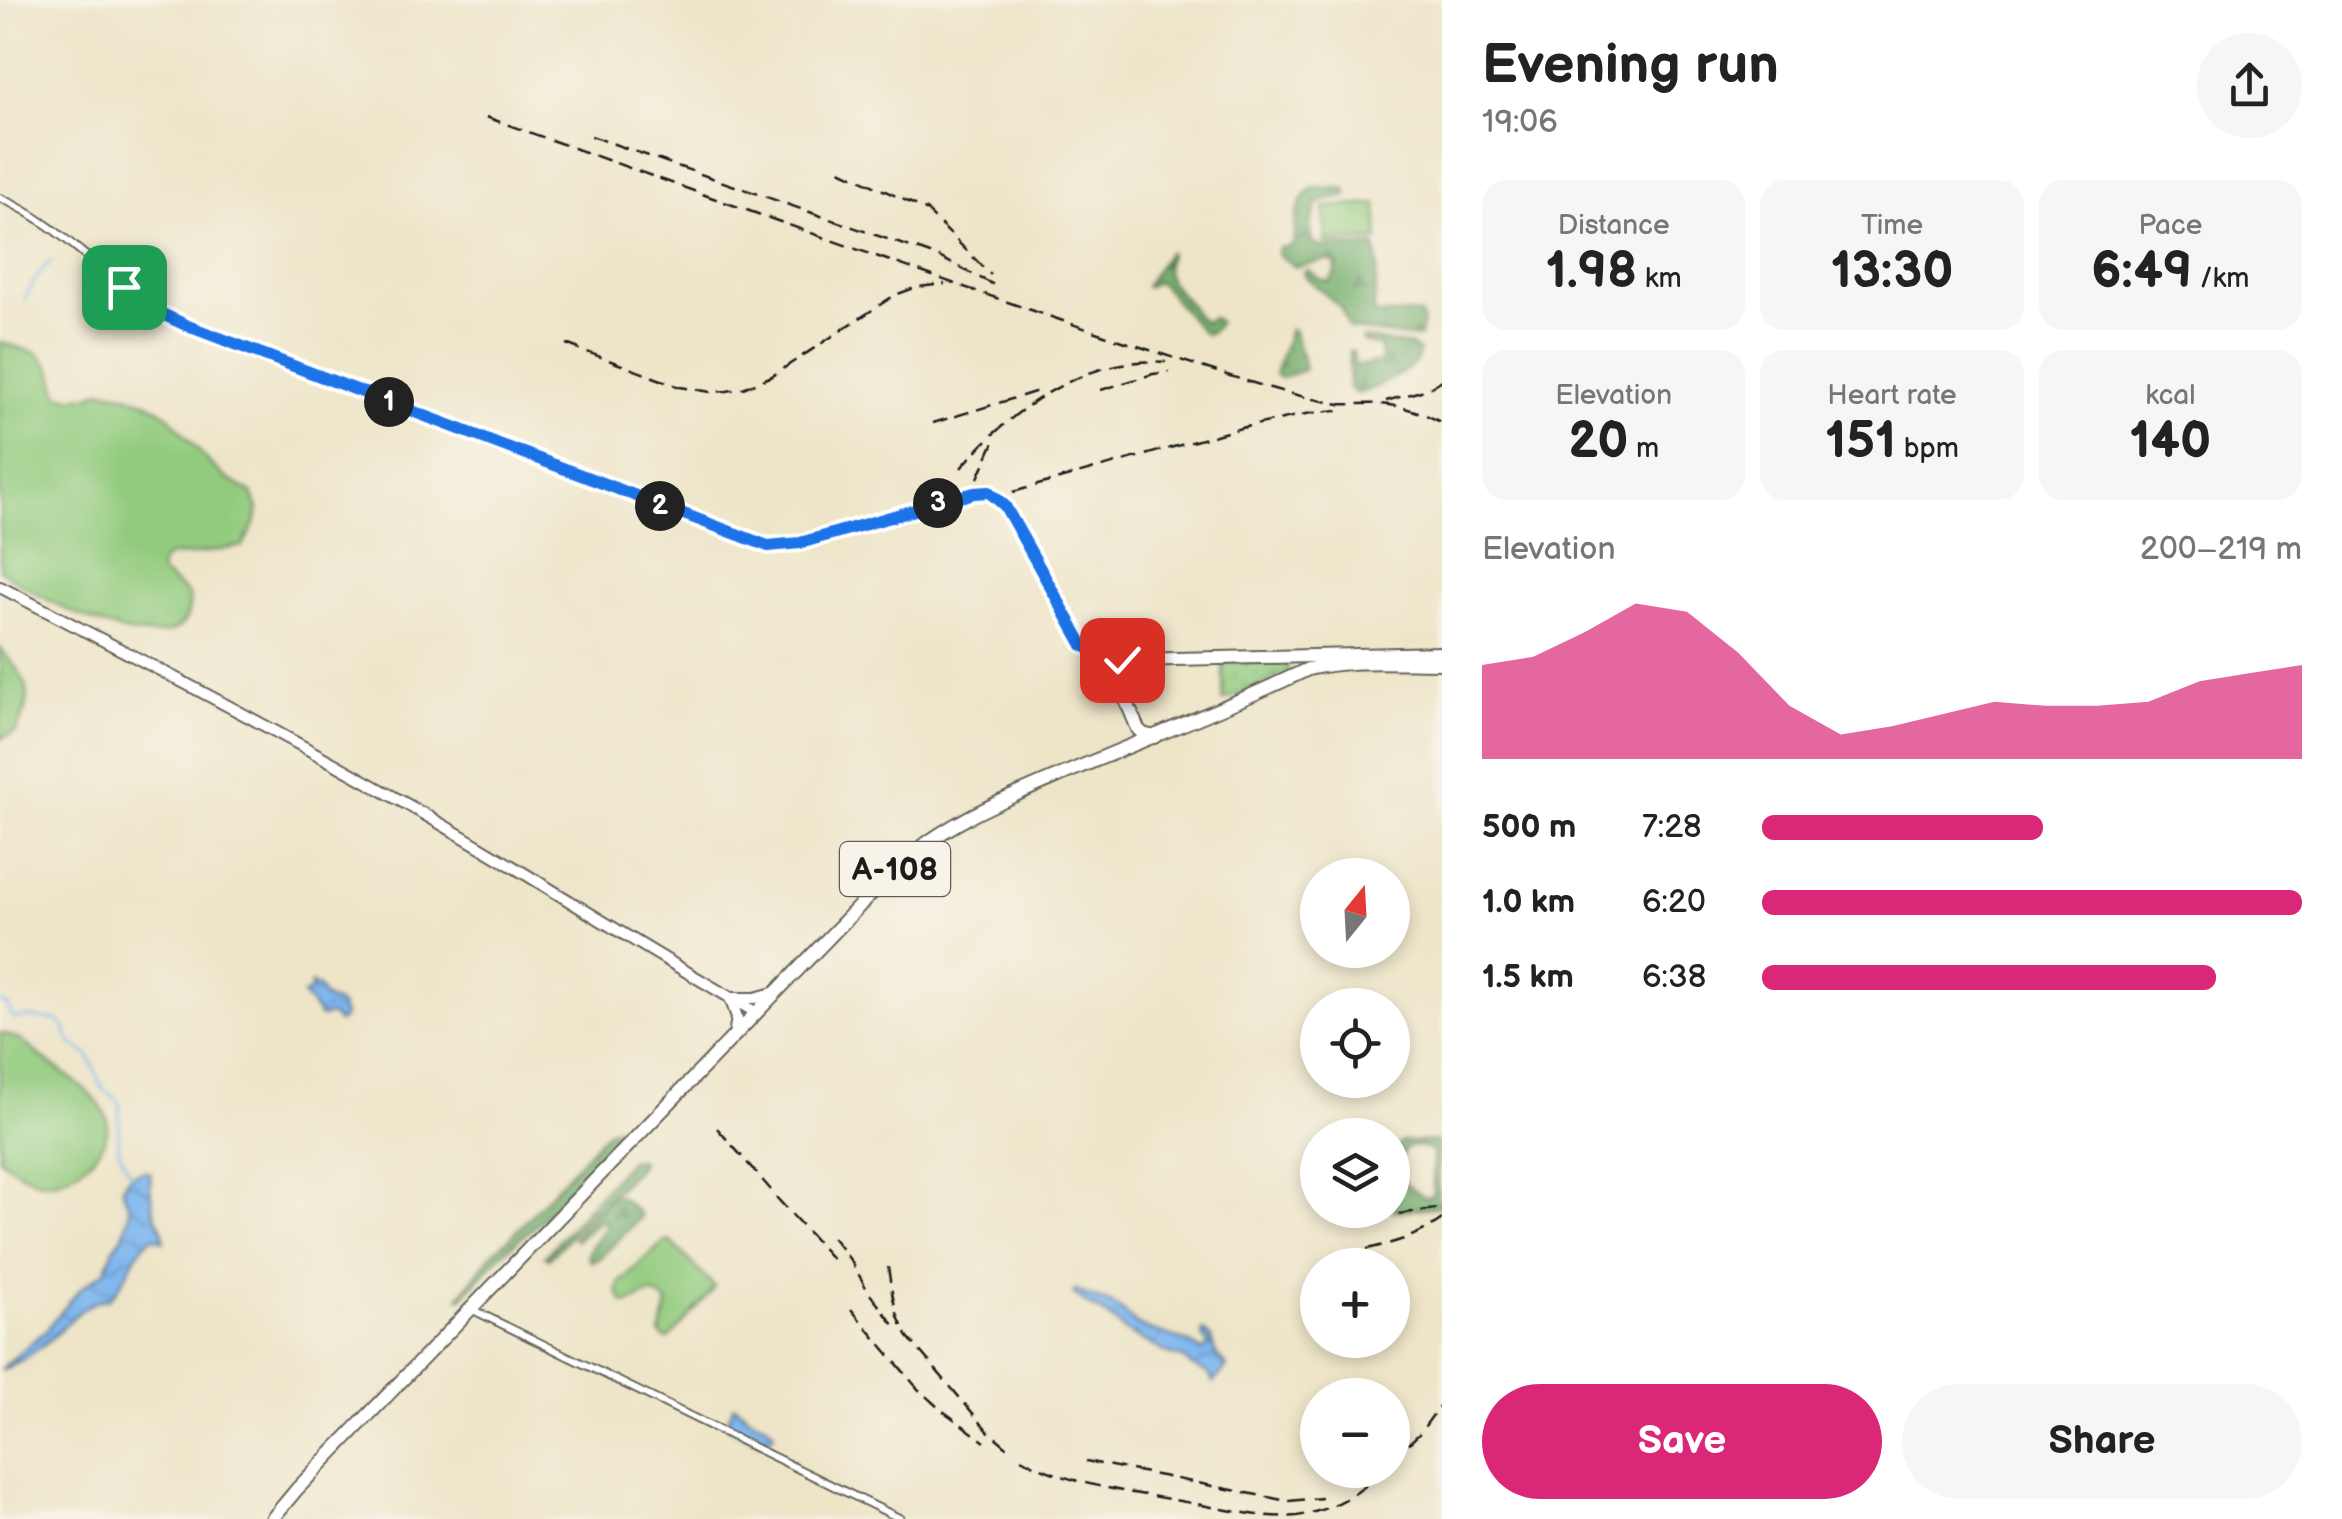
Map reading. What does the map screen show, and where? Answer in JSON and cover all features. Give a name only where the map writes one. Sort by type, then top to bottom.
[{"type":"highway","points":[[1154,737],[1138,729],[1119,684],[1118,668],[1123,663],[1442,653]]},
{"type":"highway","points":[[1284,657],[1292,665],[1288,678]]},
{"type":"highway","name":"А-108","points":[[272,1519],[778,990],[926,842],[955,823],[1008,798],[1308,669],[1325,665],[1442,663]]},
{"type":"highway","points":[[1133,745],[1138,729]]},
{"type":"main road","points":[[0,588],[276,730],[756,1013]]},
{"type":"main road","points":[[730,998],[755,998],[778,990]]},
{"type":"main road","points":[[730,998],[737,1017],[734,1037]]},
{"type":"street","points":[[0,198],[40,220],[124,287],[173,320],[768,546],[800,543],[989,492],[1005,506],[1083,645],[1119,684]]},
{"type":"street","points":[[1083,645],[1104,658],[1132,660]]},
{"type":"street","points":[[471,1309],[902,1519]]},
{"type":"green space","points":[[1316,187],[1346,189],[1347,196],[1318,203],[1310,226],[1312,243],[1322,247],[1375,246],[1374,311],[1379,315],[1421,315],[1420,336],[1349,329],[1341,308],[1304,272],[1309,270],[1328,282],[1336,273],[1335,263],[1327,260],[1296,267],[1277,254],[1279,248],[1295,242],[1301,204]]},
{"type":"green space","points":[[1377,204],[1379,240],[1326,243],[1324,207]]},
{"type":"green space","points":[[1168,252],[1166,270],[1170,282],[1201,320],[1213,318],[1218,322],[1207,334],[1162,285],[1157,282],[1145,286]]},
{"type":"green space","points":[[1290,329],[1294,331],[1305,368],[1280,378],[1275,374]]},
{"type":"green space","points":[[1362,338],[1411,346],[1419,351],[1417,360],[1389,380],[1356,394],[1349,388],[1349,351],[1353,352],[1355,366],[1381,362],[1380,347],[1363,342]]},
{"type":"green space","points":[[0,342],[37,353],[51,368],[59,395],[71,398],[101,390],[149,403],[169,416],[226,478],[252,493],[258,509],[256,521],[243,546],[168,556],[162,562],[160,572],[189,595],[186,618],[175,630],[150,634],[105,625],[58,605],[0,570]]},
{"type":"green space","points":[[0,648],[18,670],[27,696],[16,732],[0,739]]},
{"type":"green space","points":[[1282,661],[1289,667],[1287,673],[1223,701],[1223,662]]},
{"type":"green space","points":[[0,1033],[22,1041],[78,1084],[96,1101],[107,1119],[107,1130],[96,1153],[64,1178],[35,1180],[0,1159]]},
{"type":"green space","points":[[628,1123],[629,1127],[534,1227],[459,1297],[492,1253],[601,1138],[610,1129]]},
{"type":"green space","points":[[1410,1142],[1438,1143],[1438,1198],[1442,1206],[1410,1209],[1410,1187],[1425,1198],[1432,1196],[1433,1191],[1433,1153],[1410,1147]]},
{"type":"green space","points":[[638,1159],[641,1163],[637,1169],[549,1258],[545,1256],[630,1160]]},
{"type":"green space","points":[[618,1195],[640,1218],[592,1262],[589,1252],[606,1222],[600,1221],[575,1241],[574,1238]]},
{"type":"green space","points":[[670,1241],[714,1286],[669,1339],[660,1334],[668,1304],[662,1298],[652,1294],[627,1304],[617,1291],[620,1282],[664,1242]]},
{"type":"water","points":[[311,984],[318,987],[323,997],[340,1006],[342,1020],[338,1022],[331,1015],[320,1017],[303,995],[311,990]]},
{"type":"water","points":[[151,1173],[152,1201],[164,1241],[153,1237],[146,1243],[108,1299],[86,1307],[36,1350],[0,1370],[48,1328],[81,1288],[105,1271],[123,1236],[129,1214],[122,1188],[131,1175]]},
{"type":"water","points":[[1077,1290],[1113,1304],[1139,1326],[1201,1351],[1209,1346],[1203,1331],[1227,1367],[1213,1383],[1210,1375],[1183,1358],[1125,1331],[1073,1293]]},
{"type":"water","points":[[734,1405],[770,1427],[774,1433],[771,1438],[760,1442],[728,1427]]},
{"type":"waterway","points":[[24,300],[39,273],[51,261]]},
{"type":"waterway","points":[[0,1002],[7,1005],[14,1019],[57,1020],[64,1026],[69,1041],[89,1056],[102,1088],[120,1105],[118,1148],[131,1175]]},
{"type":"railway","points":[[486,117],[949,282],[1230,376],[1326,402],[1403,408],[1442,423]]},
{"type":"railway","points":[[591,136],[939,257],[998,287]]},
{"type":"railway","points":[[840,170],[926,210],[991,275]]},
{"type":"railway","points":[[566,344],[680,387],[727,391],[772,376],[895,295],[917,287],[945,284]]},
{"type":"railway","points":[[961,468],[1026,407],[1079,377],[1107,367],[1166,362]]},
{"type":"railway","points":[[1101,390],[1169,372]]},
{"type":"railway","points":[[1386,401],[1428,389],[1442,380]]},
{"type":"railway","points":[[933,423],[1038,391]]},
{"type":"railway","points":[[1013,492],[1241,428],[1338,410]]},
{"type":"railway","points":[[978,478],[994,442]]},
{"type":"railway","points":[[717,1128],[771,1190]]},
{"type":"railway","points":[[776,1197],[836,1263]]},
{"type":"railway","points":[[1410,1212],[1442,1208]]},
{"type":"railway","points":[[1371,1248],[1406,1238],[1442,1219]]},
{"type":"railway","points":[[832,1237],[895,1326]]},
{"type":"railway","points":[[888,1267],[892,1295],[908,1337],[988,1431],[1013,1452]]},
{"type":"railway","points":[[851,1309],[918,1389],[985,1442]]},
{"type":"railway","points":[[1410,1442],[1442,1402]]},
{"type":"railway","points":[[1021,1458],[1061,1476],[1104,1487],[1284,1517],[1333,1505],[1362,1488]]},
{"type":"railway","points":[[1086,1461],[1288,1501],[1322,1498]]},
{"type":"route","points":[[124,287],[160,313],[188,326],[768,546],[800,543],[989,492],[1005,506],[1083,645],[1104,658],[1122,660]]}]
